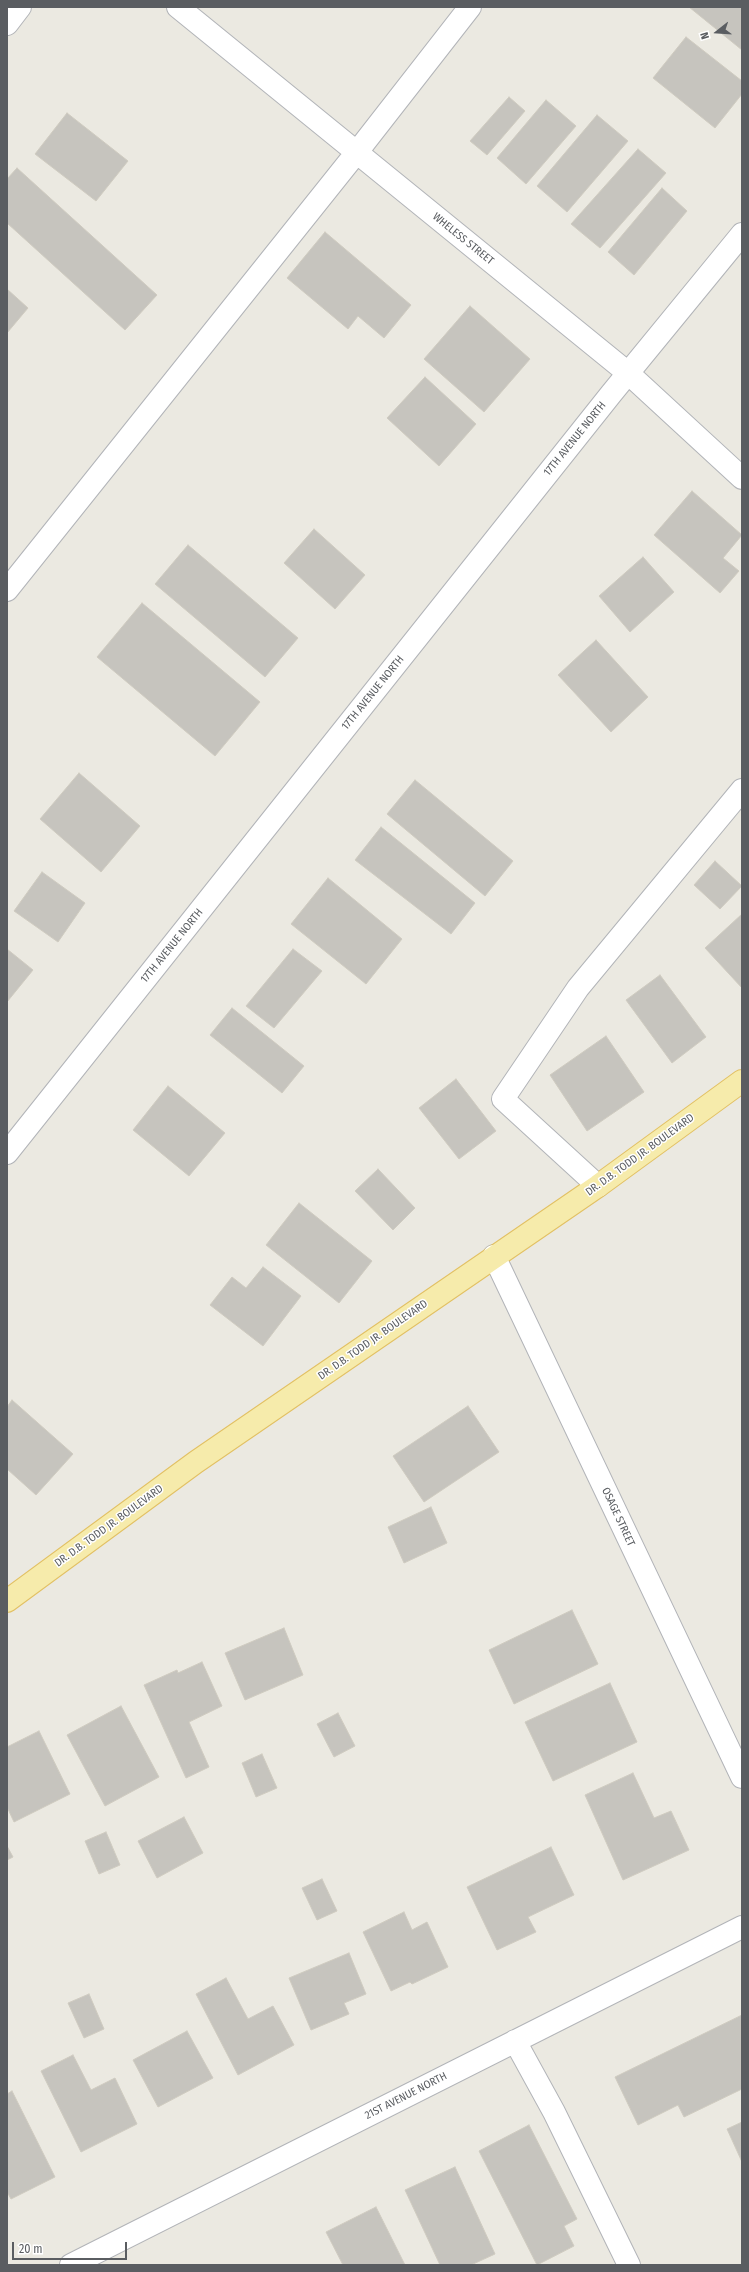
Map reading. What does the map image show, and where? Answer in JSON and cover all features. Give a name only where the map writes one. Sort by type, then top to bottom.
[{"type":"main road","name":"DR. D.B. TODD JR. BOULEVARD","points":[[7,1601],[196,1462],[598,1186],[742,1081]]},
{"type":"street","points":[[7,24],[20,7]]},
{"type":"street","name":"WHELESS STREET","points":[[178,7],[628,373],[742,478]]},
{"type":"street","points":[[7,590],[357,152],[470,7]]},
{"type":"street","name":"17TH AVENUE NORTH","points":[[7,1153],[628,373],[742,234]]},
{"type":"street","points":[[598,1186],[503,1099],[578,988],[742,790]]},
{"type":"street","name":"OSAGE STREET","points":[[494,1256],[742,1777]]},
{"type":"street","name":"21ST AVENUE NORTH","points":[[71,2265],[742,1927]]},
{"type":"street","points":[[515,2041],[554,2112],[629,2265]]},
{"type":"building","points":[[689,7],[742,7],[742,50]]},
{"type":"building","points":[[686,37],[742,81],[742,94],[715,128],[653,78]]},
{"type":"building","points":[[509,97],[525,111],[487,155],[470,141]]},
{"type":"building","points":[[546,100],[576,126],[526,184],[497,158]]},
{"type":"building","points":[[67,113],[128,161],[96,201],[35,154]]},
{"type":"building","points":[[597,115],[628,141],[567,212],[537,186]]},
{"type":"building","points":[[638,149],[666,173],[600,248],[571,224]]},
{"type":"building","points":[[17,168],[157,295],[125,330],[7,223],[7,179]]},
{"type":"building","points":[[662,188],[687,211],[634,275],[608,252]]},
{"type":"building","points":[[325,232],[411,305],[384,338],[358,316],[348,329],[287,278]]},
{"type":"building","points":[[7,289],[28,308],[7,333]]},
{"type":"building","points":[[470,306],[530,359],[484,412],[424,359]]},
{"type":"building","points":[[425,377],[476,424],[439,466],[387,418]]},
{"type":"building","points":[[692,491],[742,535],[723,558],[739,571],[720,593],[654,535]]},
{"type":"building","points":[[314,529],[365,575],[335,609],[284,563]]},
{"type":"building","points":[[188,545],[298,638],[265,677],[155,584]]},
{"type":"building","points":[[643,557],[674,592],[630,632],[599,596]]},
{"type":"building","points":[[142,603],[260,702],[215,756],[97,657]]},
{"type":"building","points":[[596,640],[648,697],[611,732],[558,675]]},
{"type":"building","points":[[79,773],[140,826],[101,872],[40,819]]},
{"type":"building","points":[[415,780],[513,861],[485,896],[387,814]]},
{"type":"building","points":[[381,827],[475,903],[451,934],[355,860]]},
{"type":"building","points":[[715,861],[742,886],[720,909],[694,885]]},
{"type":"building","points":[[42,872],[85,903],[58,942],[14,911]]},
{"type":"building","points":[[328,878],[402,939],[366,984],[291,924]]},
{"type":"building","points":[[742,914],[742,988],[705,948]]},
{"type":"building","points":[[7,949],[33,970],[7,1002]]},
{"type":"building","points":[[293,949],[322,971],[274,1028],[246,1006]]},
{"type":"building","points":[[660,975],[706,1037],[672,1063],[626,1000]]},
{"type":"building","points":[[232,1008],[304,1066],[282,1093],[210,1035]]},
{"type":"building","points":[[606,1036],[644,1092],[587,1131],[550,1075]]},
{"type":"building","points":[[456,1079],[496,1131],[459,1159],[419,1108]]},
{"type":"building","points":[[168,1086],[225,1133],[189,1176],[133,1130]]},
{"type":"building","points":[[378,1169],[415,1208],[393,1230],[355,1191]]},
{"type":"building","points":[[299,1203],[372,1261],[339,1303],[266,1245]]},
{"type":"building","points":[[263,1267],[301,1296],[263,1346],[210,1305],[232,1277],[246,1288]]},
{"type":"building","points":[[12,1400],[73,1454],[36,1495],[7,1469],[7,1407]]},
{"type":"building","points":[[468,1406],[499,1452],[424,1502],[393,1456]]},
{"type":"building","points":[[431,1507],[447,1543],[404,1563],[388,1527]]},
{"type":"building","points":[[572,1610],[598,1664],[514,1704],[489,1650]]},
{"type":"building","points":[[284,1628],[303,1675],[245,1700],[225,1653]]},
{"type":"building","points":[[202,1662],[222,1706],[189,1722],[209,1767],[186,1778],[144,1685],[177,1670],[178,1673]]},
{"type":"building","points":[[610,1683],[637,1742],[553,1781],[525,1722]]},
{"type":"building","points":[[121,1706],[159,1777],[105,1806],[67,1735]]},
{"type":"building","points":[[338,1713],[355,1746],[334,1757],[317,1724]]},
{"type":"building","points":[[39,1731],[70,1794],[14,1822],[7,1807],[7,1747]]},
{"type":"building","points":[[262,1754],[277,1788],[256,1797],[242,1763]]},
{"type":"building","points":[[633,1773],[654,1818],[671,1811],[689,1850],[623,1880],[585,1795]]},
{"type":"building","points":[[184,1817],[203,1853],[157,1878],[138,1841]]},
{"type":"building","points":[[106,1832],[120,1865],[99,1874],[85,1841]]},
{"type":"building","points":[[7,1846],[13,1857],[7,1860]]},
{"type":"building","points":[[551,1847],[574,1895],[528,1917],[536,1932],[497,1950],[467,1887]]},
{"type":"building","points":[[322,1879],[337,1911],[317,1920],[302,1888]]},
{"type":"building","points":[[404,1912],[412,1930],[427,1922],[448,1967],[412,1984],[410,1982],[391,1991],[363,1932]]},
{"type":"building","points":[[349,1953],[366,1994],[344,2003],[349,2014],[311,2030],[289,1978]]},
{"type":"building","points":[[226,1978],[248,2019],[273,2006],[294,2045],[238,2075],[196,1994]]},
{"type":"building","points":[[89,1994],[104,2029],[84,2038],[68,2003]]},
{"type":"building","points":[[742,2015],[742,2089],[684,2117],[678,2105],[638,2125],[615,2077]]},
{"type":"building","points":[[187,2031],[213,2078],[158,2107],[133,2060]]},
{"type":"building","points":[[73,2055],[91,2090],[115,2078],[137,2124],[81,2152],[41,2071]]},
{"type":"building","points":[[12,2091],[55,2177],[11,2199],[7,2192],[7,2094]]},
{"type":"building","points":[[742,2122],[742,2162],[727,2129]]},
{"type":"building","points":[[529,2125],[577,2219],[564,2226],[574,2246],[537,2265],[479,2151]]},
{"type":"building","points":[[455,2167],[495,2254],[471,2265],[440,2265],[405,2190]]},
{"type":"building","points":[[376,2207],[405,2265],[343,2265],[326,2232]]}]
